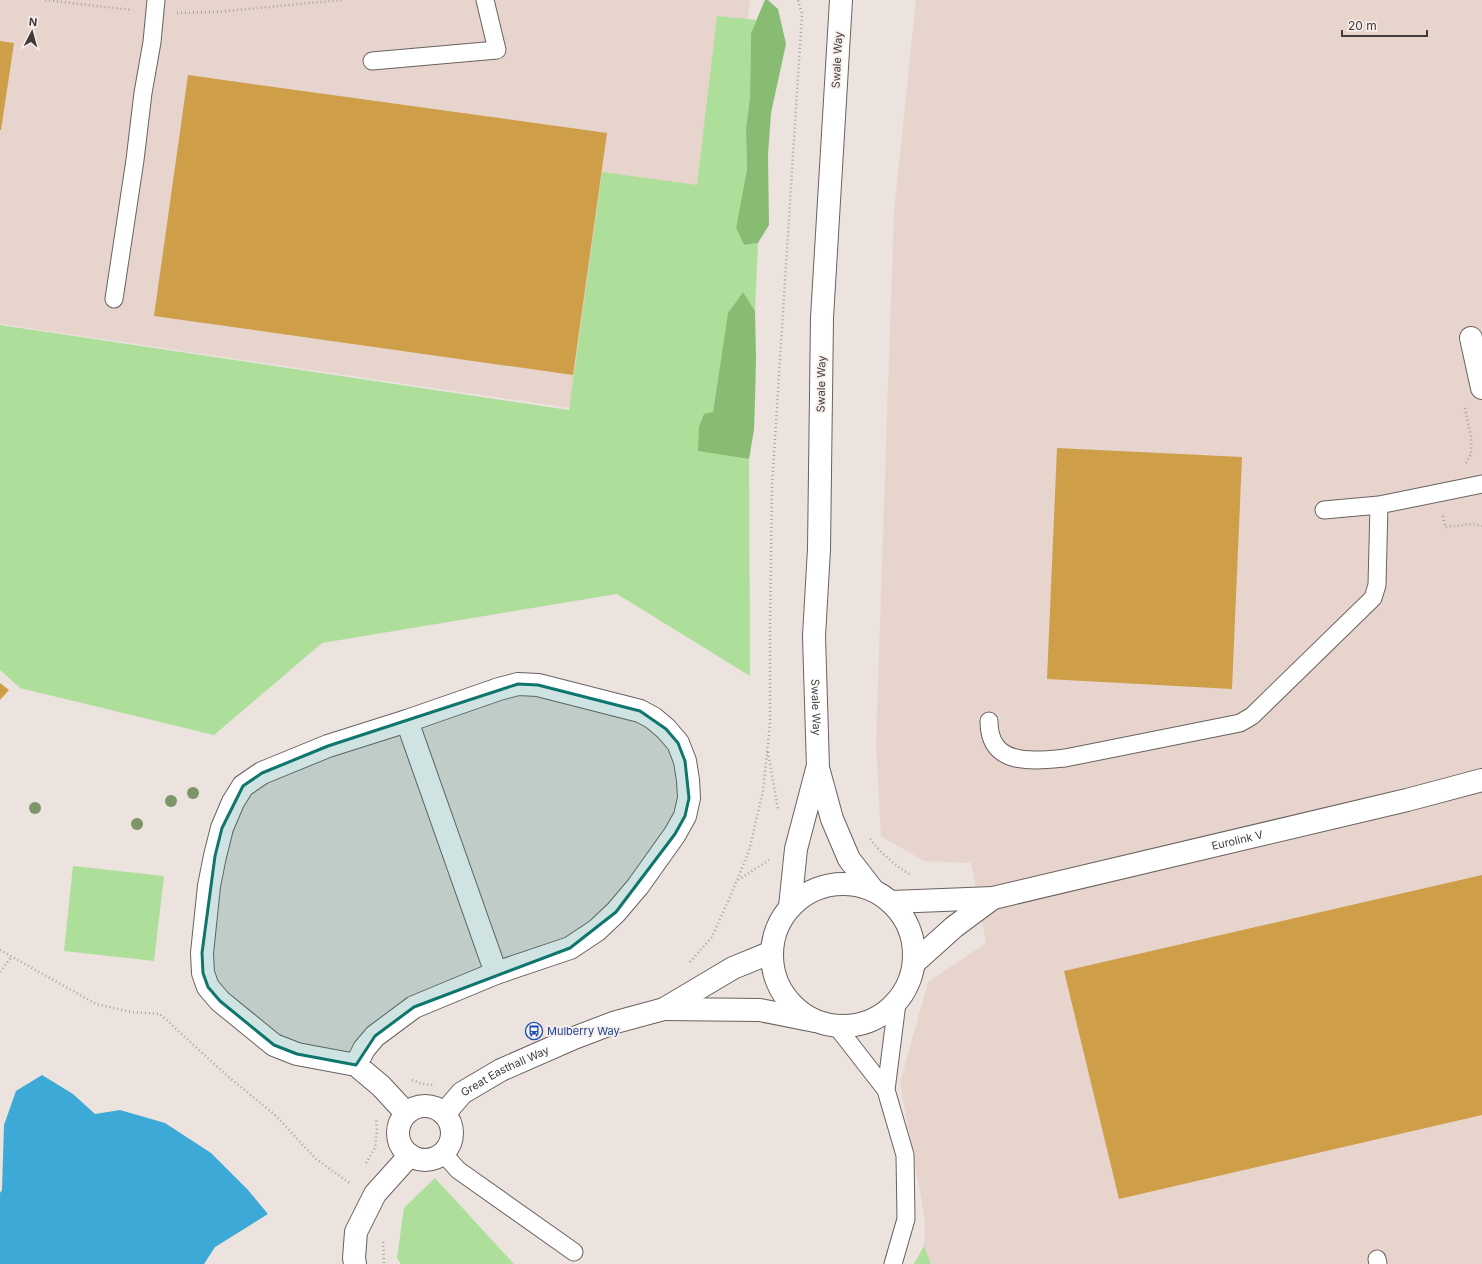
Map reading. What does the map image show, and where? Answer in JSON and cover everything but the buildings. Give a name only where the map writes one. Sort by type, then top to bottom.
[{"type":"street","name":"Swale Way","points":[[841,0],[822,318],[819,541],[814,636],[818,768],[832,819],[849,859],[873,890]]},
{"type":"street","points":[[1471,338],[1482,388]]},
{"type":"street","points":[[356,1065],[364,1049],[375,1036],[414,1007],[496,973],[570,948],[597,930],[616,912],[648,873],[675,834],[684,816],[688,798],[688,780],[685,761],[678,743],[666,729],[653,718],[640,711],[538,685],[518,684],[328,746],[262,772],[243,786],[233,802],[222,828],[209,886],[202,953],[202,973],[208,987],[220,1001],[274,1045],[297,1054],[356,1065],[381,1086],[406,1114]]},
{"type":"street","points":[[407,721],[496,973]]},
{"type":"street","name":"Swale Way","points":[[790,906],[791,842],[818,768]]},
{"type":"street","name":"Eurolink V","points":[[892,902],[993,898],[1407,800],[1482,780]]},
{"type":"street","points":[[852,884],[873,890],[892,902],[906,920],[914,940],[915,962],[909,984],[897,1003],[880,1017],[860,1025],[837,1026],[816,1021],[797,1010],[783,994],[774,974],[772,952],[774,936],[780,920],[790,906],[808,893],[829,885],[852,884]]},
{"type":"street","name":"Eurolink V","points":[[915,962],[954,927],[993,898]]},
{"type":"street","name":"Great Easthall Way","points":[[444,1114],[462,1093],[501,1070],[574,1038],[616,1022],[664,1009],[733,968],[772,952]]},
{"type":"street","name":"Great Easthall Way","points":[[664,1009],[760,1010],[816,1021]]},
{"type":"street","points":[[419,1106],[428,1106],[437,1109],[444,1114],[449,1121],[451,1134],[448,1146],[435,1157],[427,1159],[410,1155],[399,1141],[398,1132],[399,1123],[406,1114],[419,1106]]},
{"type":"street","points":[[355,1264],[356,1232],[375,1194],[410,1155]]},
{"type":"lane","points":[[372,61],[497,50],[485,0]]},
{"type":"lane","points":[[114,300],[135,160],[143,93],[152,42],[155,6]]},
{"type":"lane","points":[[1324,510],[1379,505],[1482,484]]},
{"type":"lane","points":[[989,721],[989,732],[995,744],[1004,753],[1014,758],[1023,760],[1065,758],[1240,723],[1252,716],[1373,598],[1377,585],[1379,505]]},
{"type":"lane","points":[[886,1090],[897,1003]]},
{"type":"lane","points":[[837,1026],[886,1090],[905,1155],[906,1219],[893,1264]]},
{"type":"lane","points":[[442,1152],[458,1170],[574,1252]]},
{"type":"path","points":[[45,0],[155,6],[216,12],[342,0]]},
{"type":"path","points":[[688,965],[712,937],[737,881],[749,851],[763,791],[770,724],[772,485],[802,14],[798,0]]},
{"type":"path","points":[[1463,401],[1471,437],[1471,454],[1465,464]]},
{"type":"path","points":[[1438,493],[1445,527],[1473,524],[1482,526]]},
{"type":"path","points":[[737,881],[781,852],[791,842],[768,747]]},
{"type":"path","points":[[842,842],[866,833],[881,853],[896,866],[913,876]]},
{"type":"path","points":[[0,950],[96,1004],[131,1012],[160,1014],[225,1074],[275,1115],[316,1159],[352,1184]]},
{"type":"path","points":[[0,972],[12,956]]},
{"type":"path","points":[[364,1166],[375,1148],[377,1128],[374,1106],[367,1098],[395,1073],[422,1084],[439,1086]]},
{"type":"highlighted area","points":[[518,684],[538,685],[640,711],[666,729],[678,743],[685,761],[689,798],[685,816],[675,834],[616,912],[570,948],[414,1007],[375,1036],[356,1065],[297,1054],[274,1045],[220,1001],[208,987],[203,973],[202,953],[215,856],[222,828],[243,786],[262,773],[328,746]]},
{"type":"shaded area","points":[[0,0],[750,0],[699,427],[0,324]]},
{"type":"shaded area","points":[[916,0],[1482,0],[1482,1264],[931,1264],[924,1246],[925,1220],[900,1083],[928,982],[986,943],[971,863],[924,861],[881,836],[876,743],[894,212]]},
{"type":"green space","points":[[765,0],[768,0],[778,9],[786,44],[771,113],[768,155],[769,225],[758,243],[744,245],[736,228],[747,169],[746,129],[750,97],[751,33]]},
{"type":"green space","points":[[717,16],[756,20],[751,33],[750,97],[746,129],[747,169],[736,228],[744,245],[758,243],[755,311],[743,292],[728,313],[713,412],[698,451],[749,459],[750,676],[617,594],[322,643],[214,735],[20,688],[0,670],[0,325],[569,410],[602,172],[697,185]]},
{"type":"green space","points":[[743,292],[755,311],[756,357],[754,430],[749,459],[698,451],[699,427],[704,414],[713,412],[728,313]]},
{"type":"green space","points":[[73,866],[164,876],[154,961],[64,951]]},
{"type":"green space","points":[[435,1178],[514,1264],[401,1264],[397,1258],[404,1208]]},
{"type":"green space","points":[[924,1246],[931,1264],[914,1264]]},
{"type":"water","points":[[42,1075],[73,1094],[95,1114],[120,1110],[165,1123],[211,1153],[248,1190],[268,1214],[215,1247],[204,1264],[0,1264],[0,1193],[2,1190],[4,1125],[16,1091]]},
{"type":"place","name":"Mulberry Way","points":[[534,1031]]}]
